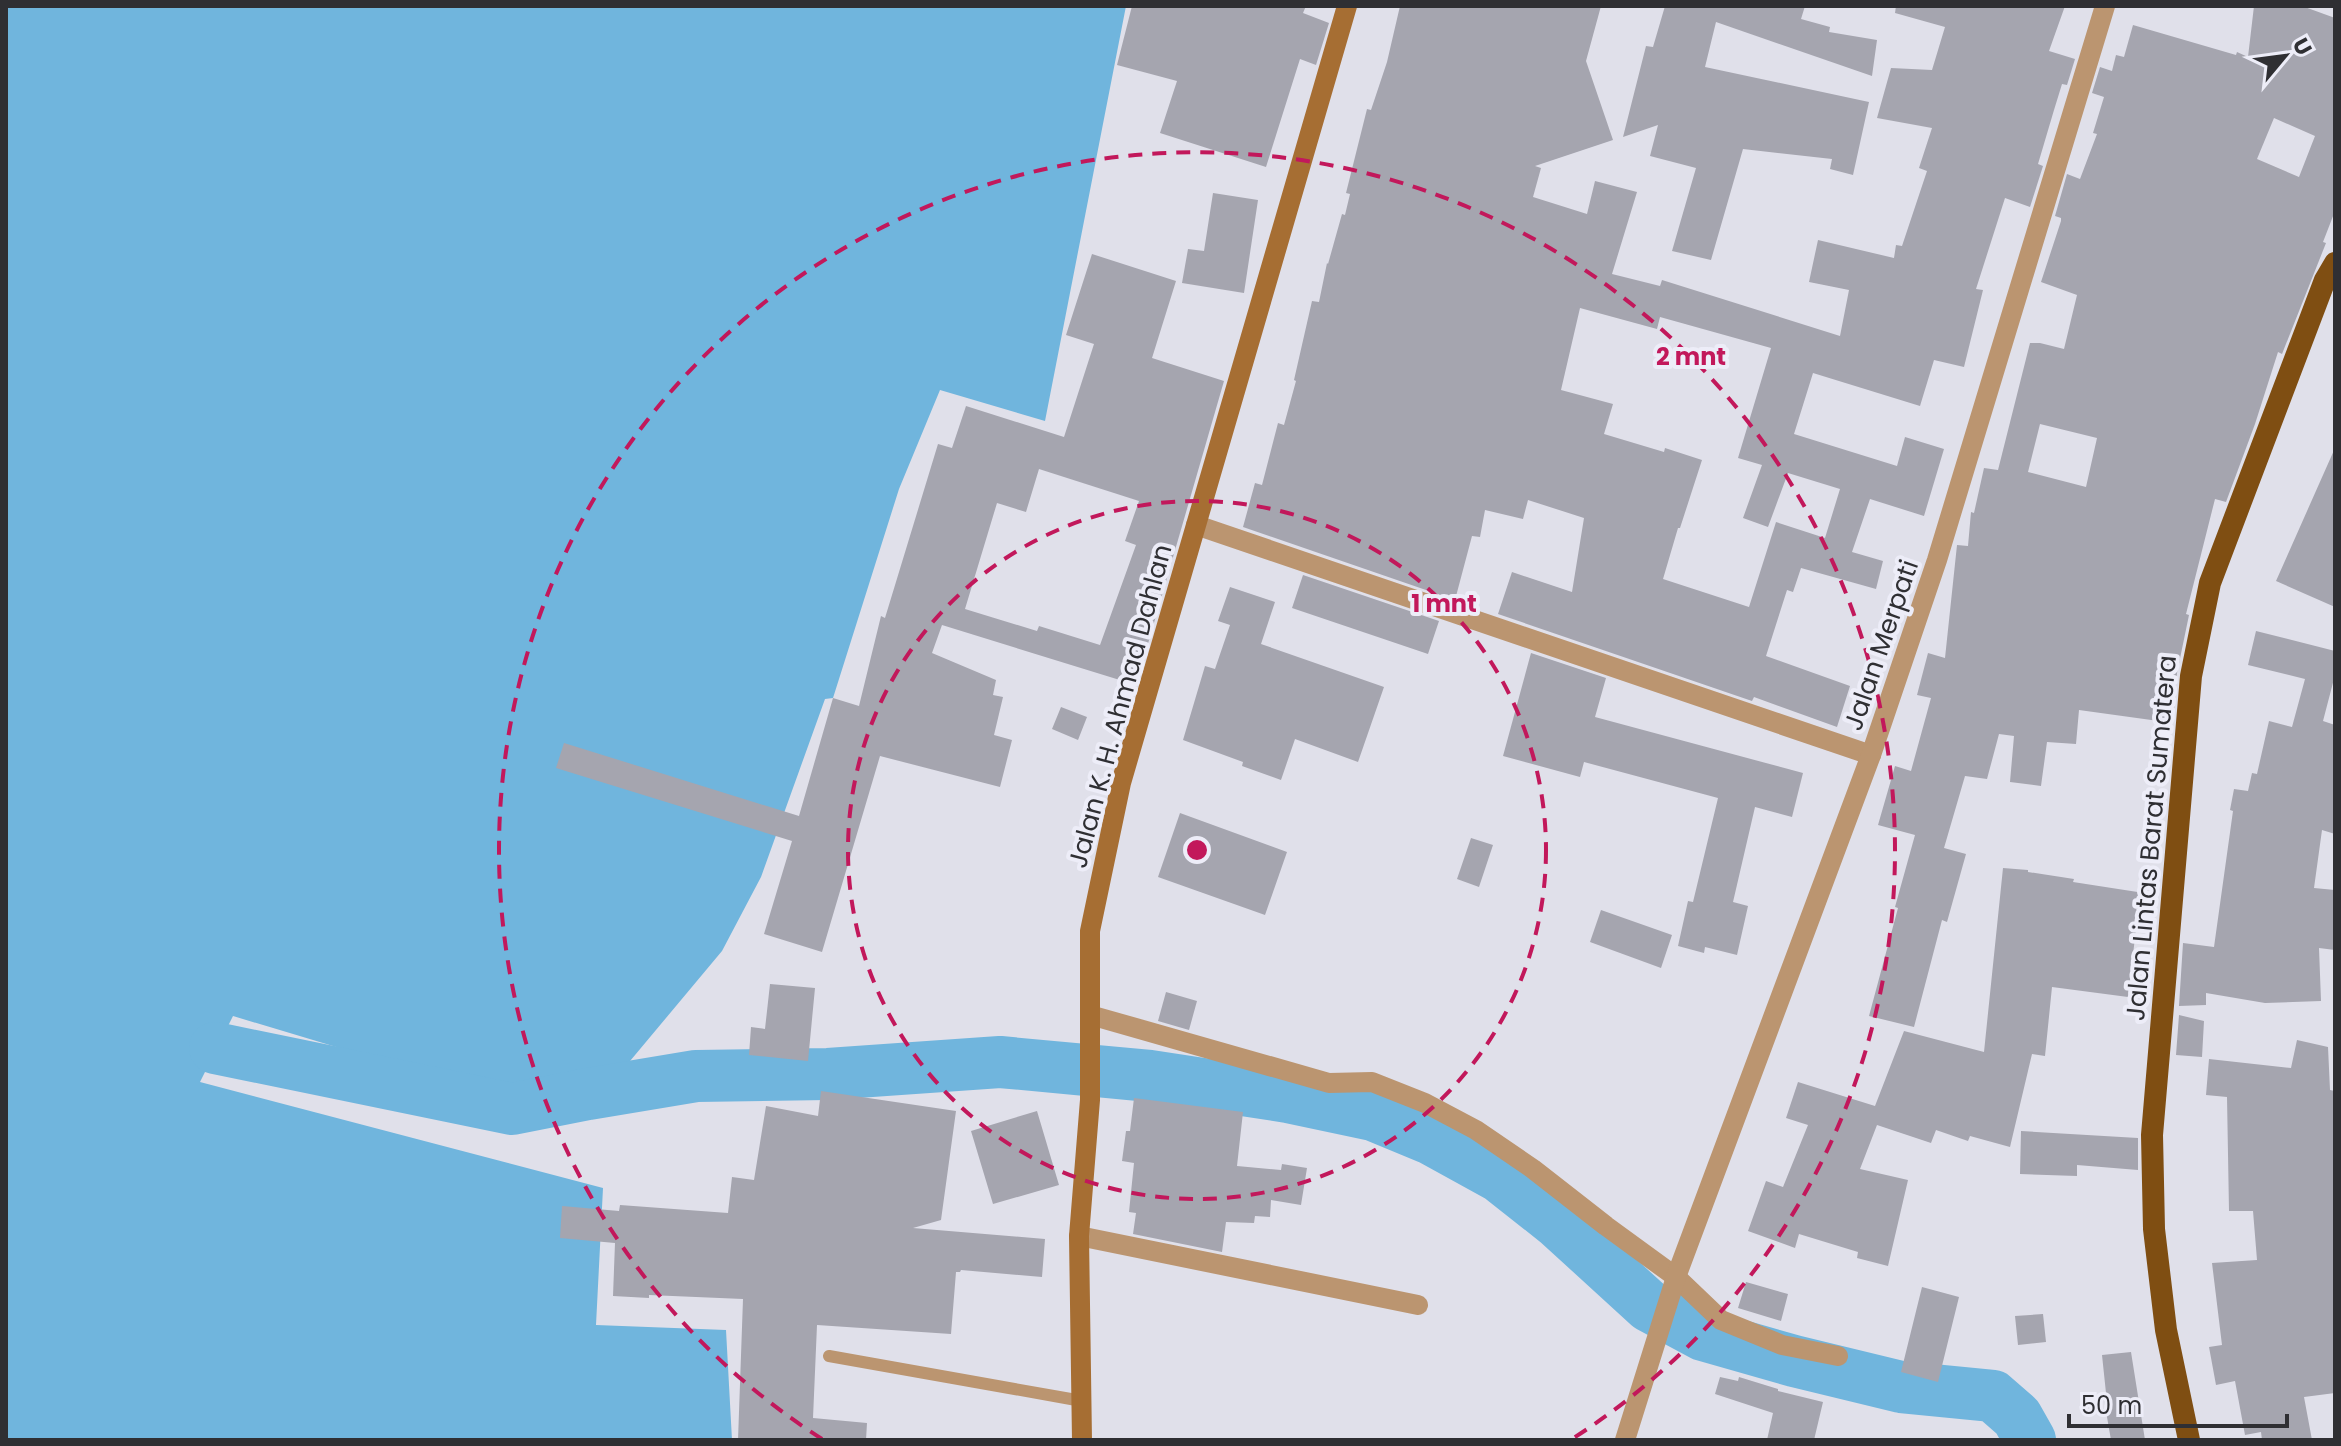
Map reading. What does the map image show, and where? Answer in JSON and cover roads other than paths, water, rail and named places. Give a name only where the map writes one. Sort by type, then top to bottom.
[{"type":"highway","name":"Jalan Lintas Barat Sumatera","points":[[2189,1440],[2164,1316],[2154,1229],[2152,1135],[2191,676],[2210,583],[2332,276]]},
{"type":"main road","name":"Jalan K. H. Ahmad Dahlan","points":[[1082,1440],[1079,1236],[1090,1100],[1090,931],[1121,783],[1347,6]]},
{"type":"street","name":"Jalan Merpati","points":[[1625,1440],[1674,1283],[1871,755],[1937,560],[2105,6]]},
{"type":"street","points":[[1196,525],[1871,755]]},
{"type":"street","points":[[1090,1023],[1329,1083],[1372,1082],[1425,1103],[1476,1130],[1533,1169],[1721,1320],[1782,1345],[1838,1356]]},
{"type":"street","points":[[1079,1236],[1418,1305]]},
{"type":"lane","points":[[829,1356],[1082,1401]]},
{"type":"water","points":[[6,6],[1126,6],[1045,421],[940,390],[899,489],[833,698],[825,699],[761,877],[722,951],[615,1079],[496,1095],[233,1016],[200,1082],[603,1188],[596,1325],[726,1330],[732,1440],[6,1440]]},
{"type":"waterway","points":[[215,1048],[512,1109],[696,1076],[828,1074],[1000,1062],[1150,1076],[1288,1097],[1373,1115],[1431,1139],[1500,1177],[1557,1222],[1649,1306],[1703,1335],[1901,1387],[1993,1396],[2017,1417],[2030,1440]]}]
